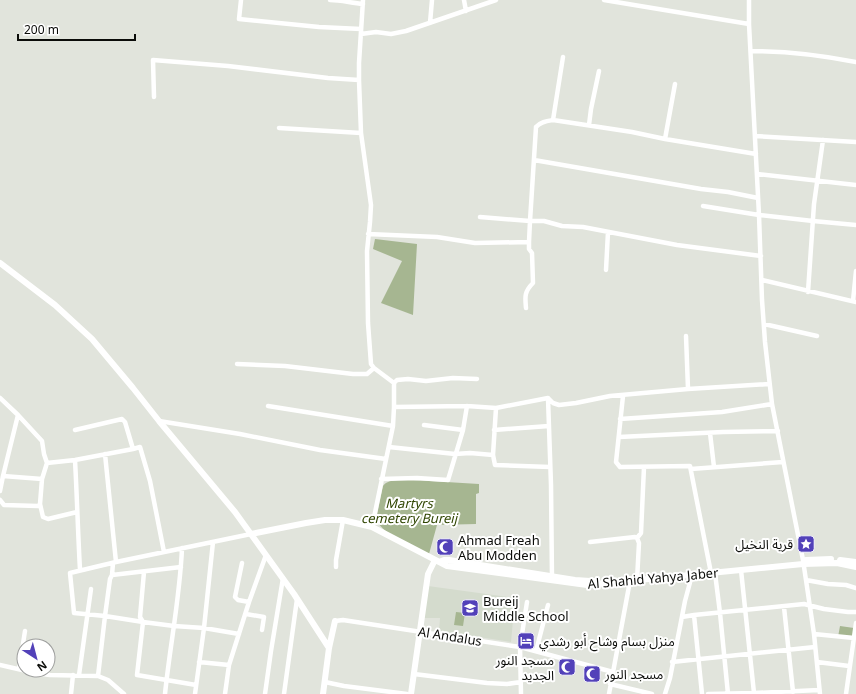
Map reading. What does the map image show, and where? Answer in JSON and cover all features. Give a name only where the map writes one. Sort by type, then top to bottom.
[{"type":"street","points":[[241,0],[239,19],[391,34],[406,31],[496,0]]},
{"type":"street","points":[[330,0],[353,3],[363,2],[359,80],[361,133],[371,205],[367,251],[368,323],[371,364],[394,383]]},
{"type":"street","points":[[430,23],[432,0]]},
{"type":"street","points":[[464,0],[466,11]]},
{"type":"street","points":[[604,0],[749,24]]},
{"type":"street","points":[[708,694],[819,692],[814,634],[806,580],[769,384],[762,300],[760,215],[749,24],[749,0]]},
{"type":"street","points":[[751,51],[802,53],[856,62]]},
{"type":"street","points":[[553,120],[563,57]]},
{"type":"street","points":[[154,97],[153,60],[228,66],[359,80]]},
{"type":"street","points":[[589,125],[599,71]]},
{"type":"street","points":[[665,138],[675,84]]},
{"type":"street","points":[[526,308],[526,294],[528,288],[533,283],[531,268],[532,253],[529,249],[529,242],[536,127],[538,124],[553,120],[632,132],[756,154]]},
{"type":"street","points":[[279,128],[361,133]]},
{"type":"street","points":[[755,136],[856,142]]},
{"type":"street","points":[[808,292],[814,204],[823,140]]},
{"type":"street","points":[[534,160],[758,198]]},
{"type":"street","points":[[757,174],[856,185]]},
{"type":"street","points":[[703,206],[760,215],[856,225]]},
{"type":"street","points":[[480,216],[582,227],[677,245],[761,256]]},
{"type":"street","points":[[606,270],[608,232]]},
{"type":"street","points":[[368,234],[437,237],[475,243],[529,242]]},
{"type":"street","points":[[0,263],[55,305],[92,339],[235,512],[283,578],[329,648]]},
{"type":"street","points":[[762,280],[855,302],[856,271]]},
{"type":"street","points":[[764,324],[817,336]]},
{"type":"street","points":[[686,336],[688,389]]},
{"type":"street","points":[[237,364],[285,366],[353,374],[367,374],[374,368]]},
{"type":"street","points":[[394,383],[397,380],[408,379],[426,381],[453,378],[477,379]]},
{"type":"street","points":[[372,527],[393,426],[394,383]]},
{"type":"street","points":[[548,398],[553,403],[559,405],[610,396],[769,384]]},
{"type":"street","points":[[623,396],[616,462],[620,467],[690,466],[720,613],[728,694]]},
{"type":"street","points":[[0,398],[42,441],[47,463],[42,479],[40,504],[43,517],[48,519],[77,512]]},
{"type":"street","points":[[394,407],[467,406],[496,408],[548,398]]},
{"type":"street","points":[[548,398],[552,578]]},
{"type":"street","points":[[620,419],[722,412],[772,404]]},
{"type":"street","points":[[268,406],[393,426]]},
{"type":"street","points":[[381,479],[417,478],[448,480],[463,430],[467,406]]},
{"type":"street","points":[[496,408],[493,455],[496,465],[550,467]]},
{"type":"street","points":[[0,492],[18,415]]},
{"type":"street","points":[[75,430],[122,419],[125,422],[133,448]]},
{"type":"street","points":[[159,421],[240,434],[320,450],[386,459]]},
{"type":"street","points":[[424,425],[463,430]]},
{"type":"street","points":[[494,430],[549,426]]},
{"type":"street","points":[[619,437],[778,431]]},
{"type":"street","points":[[710,433],[714,467]]},
{"type":"street","points":[[389,447],[455,454],[470,453],[493,455]]},
{"type":"street","points":[[47,463],[76,460],[133,448],[140,448],[150,481],[164,552]]},
{"type":"street","points":[[98,676],[110,579],[114,562],[105,454]]},
{"type":"street","points":[[76,460],[80,570]]},
{"type":"street","points":[[691,469],[783,462]]},
{"type":"street","points":[[609,694],[610,684],[635,579],[638,543],[637,538],[641,533],[644,467]]},
{"type":"street","points":[[3,476],[42,479]]},
{"type":"street","points":[[0,500],[4,505],[38,506],[40,504]]},
{"type":"street","name":"Al Shahid Yahya Jaber","points":[[251,534],[325,520],[343,520],[372,527],[447,566],[552,578],[587,585],[830,559],[856,562]]},
{"type":"street","points":[[336,567],[343,520]]},
{"type":"street","points":[[239,634],[204,628],[174,626],[74,613],[70,573],[114,562],[251,534]]},
{"type":"street","points":[[590,542],[637,538]]},
{"type":"street","points":[[195,694],[213,542]]},
{"type":"street","points":[[165,694],[181,567],[182,548]]},
{"type":"street","points":[[225,694],[229,665],[266,555]]},
{"type":"street","points":[[411,694],[428,574],[437,561]]},
{"type":"street","name":"Al Shahid Yahya Jaber","points":[[635,579],[692,575],[803,562],[837,563],[856,567]]},
{"type":"street","points":[[242,563],[235,597],[238,600],[249,602]]},
{"type":"street","points":[[112,575],[181,567]]},
{"type":"street","points":[[741,570],[754,693]]},
{"type":"street","points":[[144,572],[140,617],[143,622],[137,675],[196,685]]},
{"type":"street","points":[[664,694],[670,678],[685,601],[692,575]]},
{"type":"street","points":[[265,694],[283,578]]},
{"type":"street","points":[[806,580],[828,584],[846,585],[856,588]]},
{"type":"street","points":[[79,675],[91,589]]},
{"type":"street","points":[[284,694],[297,599]]},
{"type":"street","points":[[521,694],[520,647],[527,602]]},
{"type":"street","points":[[682,617],[804,604],[824,609],[856,612]]},
{"type":"street","points":[[536,651],[548,605]]},
{"type":"street","points":[[784,607],[793,692]]},
{"type":"street","points":[[246,614],[264,617],[262,630]]},
{"type":"street","points":[[694,615],[702,694]]},
{"type":"street","name":"Al Andalus","points":[[335,621],[343,620],[520,647],[613,672]]},
{"type":"street","points":[[323,694],[329,648],[335,621]]},
{"type":"street","points":[[846,694],[856,623]]},
{"type":"street","points":[[24,638],[25,630]]},
{"type":"street","points":[[814,634],[854,638]]},
{"type":"street","points":[[672,662],[815,647]]},
{"type":"street","points":[[199,662],[229,665]]},
{"type":"street","points":[[817,662],[849,666]]},
{"type":"street","points":[[0,665],[16,668]]},
{"type":"street","points":[[414,674],[487,683],[507,684],[521,682]]},
{"type":"street","points":[[56,675],[98,676],[108,680],[124,694]]},
{"type":"street","points":[[71,694],[73,676]]},
{"type":"street","points":[[325,682],[344,686],[407,694]]},
{"type":"street","points":[[610,684],[652,694]]},
{"type":"shaded area","name":"Bureij Middle School","points":[[428,586],[515,598],[511,642],[439,631],[440,618],[424,618]]},
{"type":"green space","points":[[375,239],[417,244],[413,315],[381,303],[402,261],[373,249]]},
{"type":"green space","name":"Martyrs cemetery Bureij","points":[[397,480],[479,484],[479,493],[476,494],[476,524],[437,525],[429,554],[400,540],[380,526],[376,520],[383,486],[388,482]]},
{"type":"green space","points":[[456,612],[465,613],[463,626],[454,625]]},
{"type":"green space","points":[[840,626],[854,628],[852,638],[838,637]]},
{"type":"place","name":"قرية النخيل","points":[[806,544]]},
{"type":"place","name":"Ahmad Freah Abu Modden","points":[[445,547]]},
{"type":"place","name":"Bureij Middle School","points":[[470,608]]},
{"type":"place","name":"منزل بسام وشاح أبو رشدي","points":[[526,641]]},
{"type":"place","name":"مسجد النور الجديد","points":[[567,667]]},
{"type":"place","name":"مسجد النور","points":[[592,674]]}]
